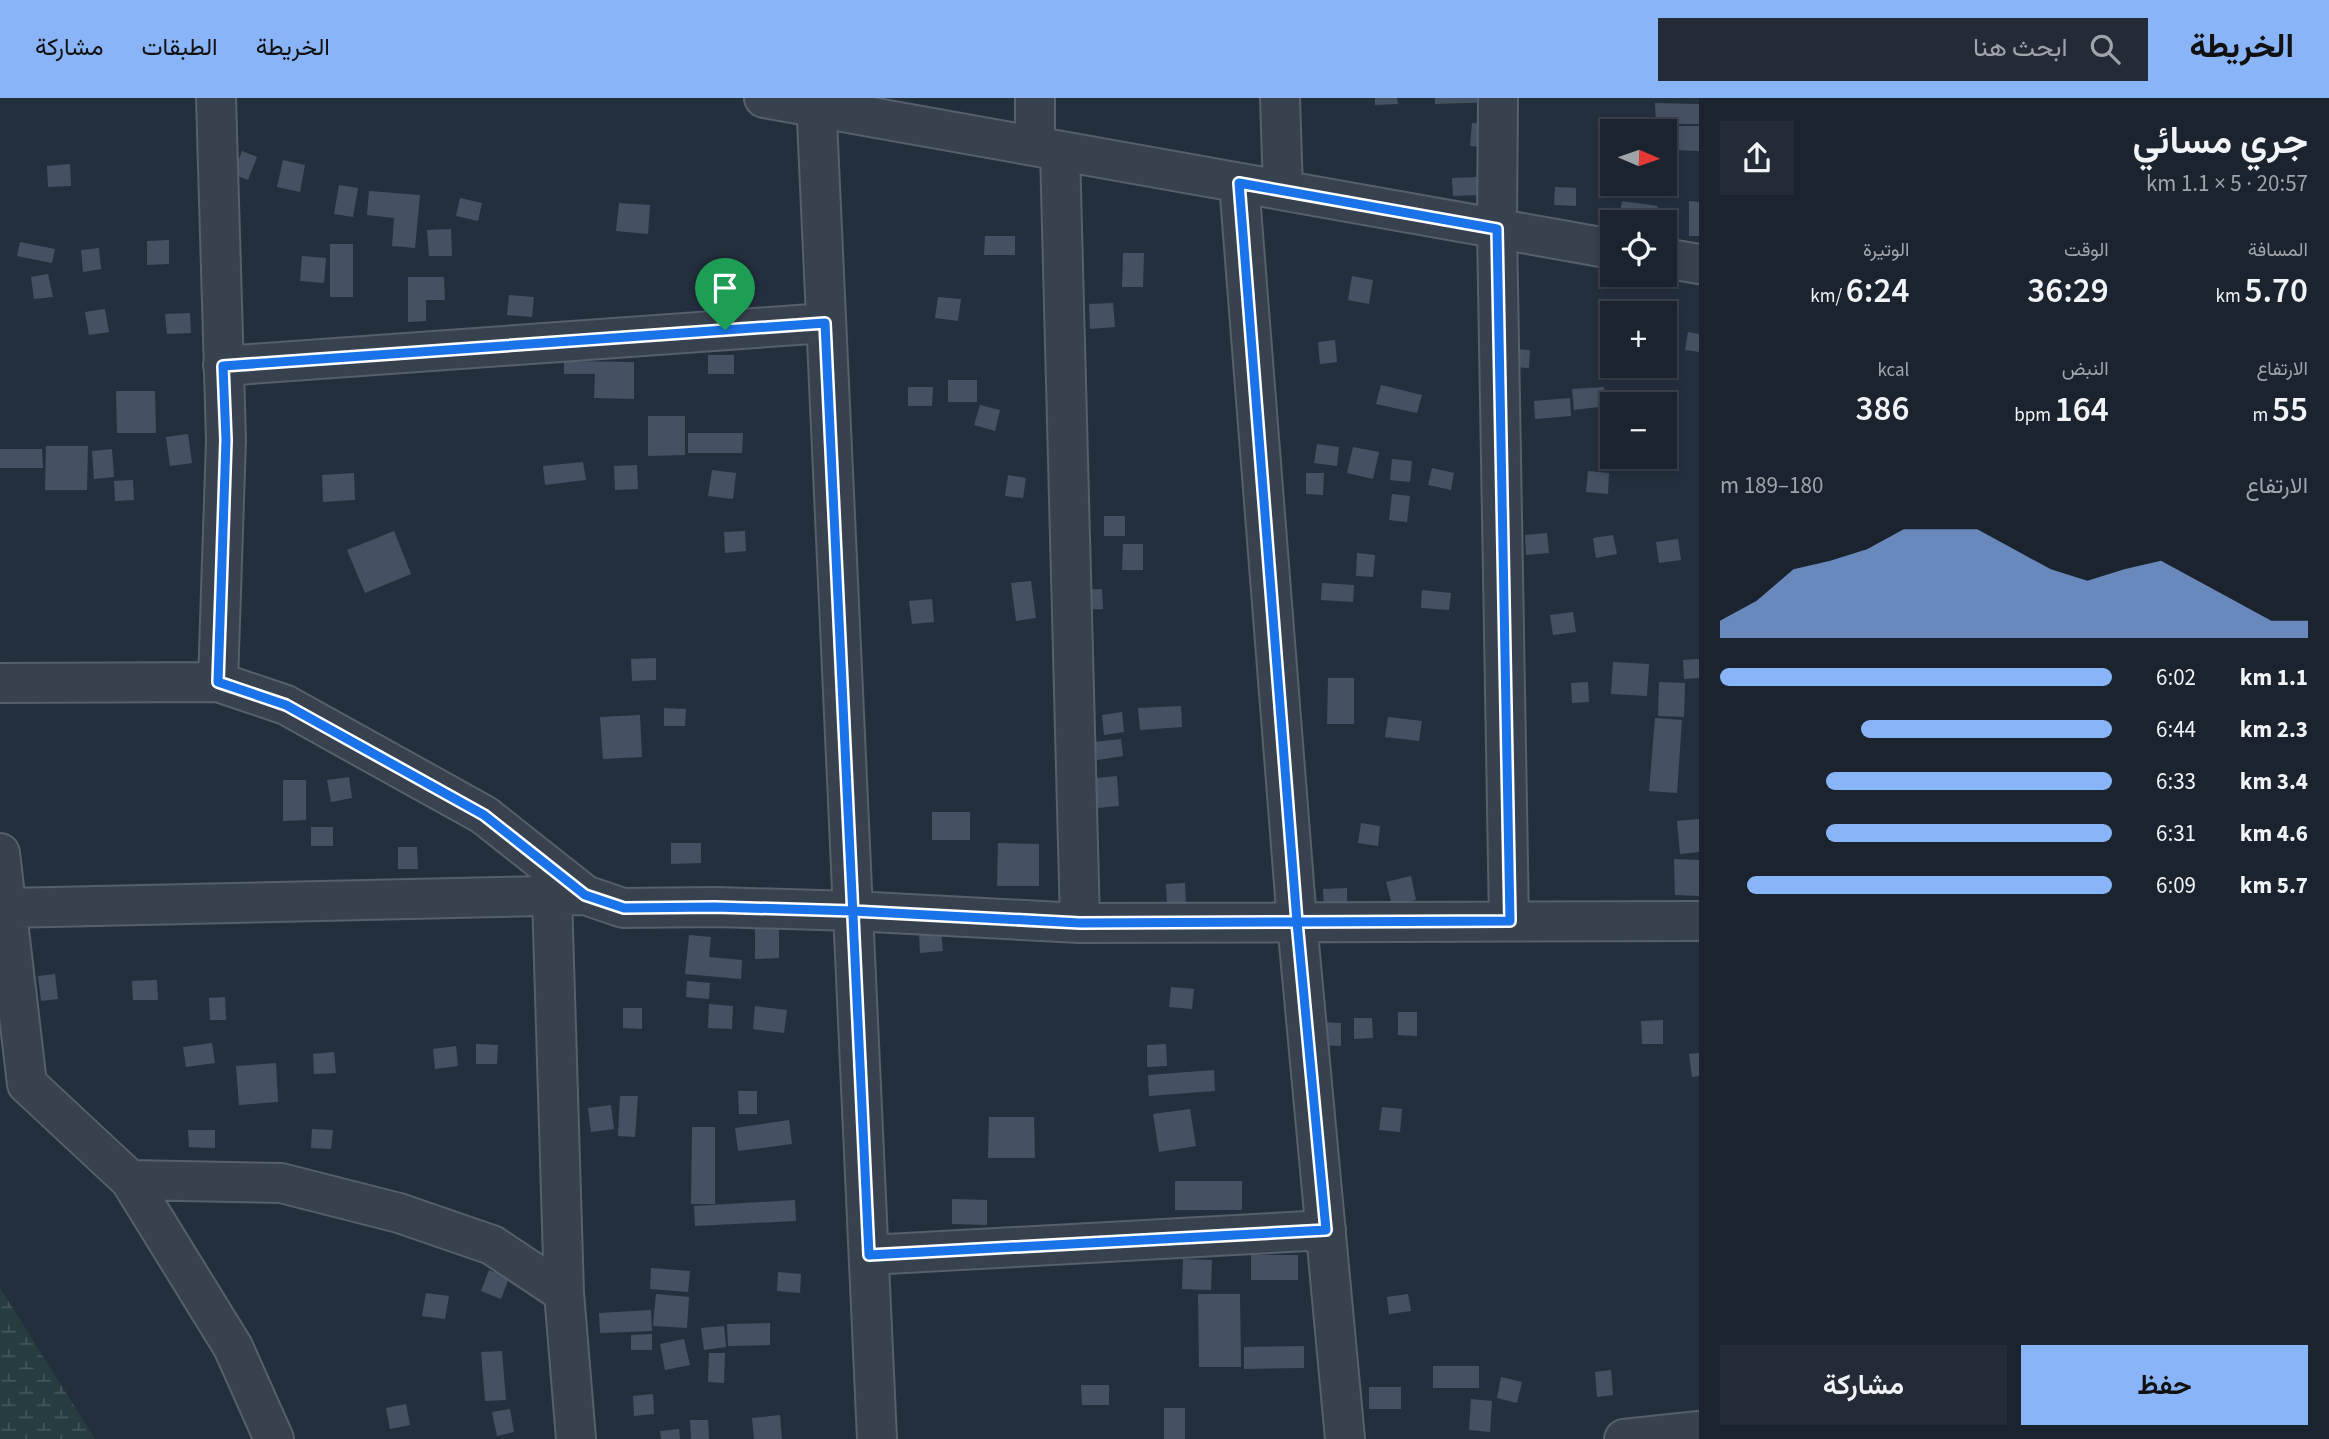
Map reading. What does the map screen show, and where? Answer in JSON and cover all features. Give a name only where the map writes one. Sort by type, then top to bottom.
[{"type":"street","points":[[216,98],[226,440],[218,682]]},
{"type":"street","points":[[764,98],[816,103],[1047,149],[1600,247]]},
{"type":"street","points":[[1035,98],[1047,149],[1080,923]]},
{"type":"street","points":[[1280,98],[1283,190]]},
{"type":"street","points":[[1498,98],[1497,229],[1510,921]]},
{"type":"street","points":[[816,103],[877,1439]]},
{"type":"street","points":[[1239,183],[1297,922],[1345,1439]]},
{"type":"street","points":[[1677,260],[1699,264]]},
{"type":"street","points":[[223,366],[825,323]]},
{"type":"street","points":[[0,683],[218,682],[286,705],[484,815],[568,896],[564,1293],[576,1439]]},
{"type":"street","points":[[0,853],[27,1084],[130,1180],[233,1347],[274,1439]]},
{"type":"street","points":[[6,908],[568,896],[624,908],[715,907],[853,911],[1080,923],[1699,921]]},
{"type":"street","points":[[130,1180],[281,1182],[398,1213],[492,1245],[564,1293]]},
{"type":"street","points":[[869,1255],[1326,1230]]},
{"type":"street","points":[[1624,1439],[1699,1430]]},
{"type":"green space","points":[[0,1288],[95,1439],[0,1439]]},
{"type":"building","points":[[1375,98],[1397,98],[1398,104],[1375,105]]},
{"type":"building","points":[[1435,98],[1494,98],[1495,102],[1435,104]]},
{"type":"building","points":[[1655,103],[1699,104],[1699,124],[1677,124],[1677,119],[1656,119]]},
{"type":"building","points":[[1472,123],[1494,124],[1492,148],[1470,146]]},
{"type":"building","points":[[1677,126],[1699,126],[1699,151],[1677,150]]},
{"type":"building","points":[[242,151],[257,157],[248,180],[233,174]]},
{"type":"building","points":[[283,160],[305,165],[300,192],[277,187]]},
{"type":"building","points":[[70,164],[71,186],[48,187],[47,166]]},
{"type":"building","points":[[1479,177],[1480,195],[1453,196],[1452,178]]},
{"type":"building","points":[[339,185],[358,188],[353,217],[334,214]]},
{"type":"building","points":[[1555,187],[1576,188],[1576,206],[1554,205]]},
{"type":"building","points":[[369,191],[420,195],[415,248],[392,246],[394,218],[367,215]]},
{"type":"building","points":[[460,198],[482,203],[478,221],[456,216]]},
{"type":"building","points":[[1622,201],[1658,206],[1657,210],[1620,210]]},
{"type":"building","points":[[1689,201],[1699,202],[1699,236],[1689,236]]},
{"type":"building","points":[[619,203],[650,205],[648,234],[616,231]]},
{"type":"building","points":[[451,229],[452,256],[429,256],[427,230]]},
{"type":"building","points":[[985,236],[1015,236],[1015,255],[984,255]]},
{"type":"building","points":[[169,240],[169,264],[147,265],[147,241]]},
{"type":"building","points":[[20,242],[55,249],[52,263],[17,256]]},
{"type":"building","points":[[330,244],[353,244],[353,297],[330,297]]},
{"type":"building","points":[[99,248],[101,269],[83,272],[81,250]]},
{"type":"building","points":[[1123,253],[1144,253],[1143,287],[1122,287]]},
{"type":"building","points":[[302,256],[326,258],[324,283],[300,281]]},
{"type":"building","points":[[48,274],[53,297],[34,299],[31,277]]},
{"type":"building","points":[[1352,276],[1373,280],[1369,304],[1348,300]]},
{"type":"building","points":[[408,277],[444,277],[445,300],[426,300],[426,321],[408,322]]},
{"type":"building","points":[[509,295],[534,297],[532,317],[507,315]]},
{"type":"building","points":[[938,297],[961,299],[958,321],[935,318]]},
{"type":"building","points":[[1113,303],[1115,327],[1090,329],[1089,304]]},
{"type":"building","points":[[105,309],[109,332],[89,335],[85,312]]},
{"type":"building","points":[[190,313],[191,333],[167,334],[165,314]]},
{"type":"building","points":[[1688,332],[1699,334],[1699,352],[1685,350]]},
{"type":"building","points":[[1335,340],[1337,362],[1320,364],[1318,342]]},
{"type":"building","points":[[1512,349],[1530,350],[1529,368],[1511,367]]},
{"type":"building","points":[[708,355],[734,355],[734,374],[708,374]]},
{"type":"building","points":[[564,361],[634,362],[634,399],[594,398],[595,374],[564,374]]},
{"type":"building","points":[[948,380],[977,380],[977,402],[948,402]]},
{"type":"building","points":[[1381,385],[1422,395],[1417,413],[1376,404]]},
{"type":"building","points":[[908,387],[933,387],[932,406],[908,406]]},
{"type":"building","points":[[1604,387],[1605,392],[1600,392],[1600,407],[1574,410],[1572,389]]},
{"type":"building","points":[[116,391],[155,391],[156,433],[117,433]]},
{"type":"building","points":[[1570,398],[1571,416],[1535,419],[1534,401]]},
{"type":"building","points":[[980,405],[1000,410],[995,431],[974,425]]},
{"type":"building","points":[[648,416],[685,416],[685,455],[648,456]]},
{"type":"building","points":[[688,433],[743,433],[742,453],[688,453]]},
{"type":"building","points":[[188,434],[192,463],[170,466],[166,437]]},
{"type":"building","points":[[1317,444],[1339,447],[1337,466],[1314,463]]},
{"type":"building","points":[[46,446],[88,446],[87,490],[45,490]]},
{"type":"building","points":[[1353,447],[1379,452],[1373,479],[1347,473]]},
{"type":"building","points":[[0,449],[42,449],[43,468],[0,468]]},
{"type":"building","points":[[112,449],[114,477],[94,479],[92,451]]},
{"type":"building","points":[[1392,459],[1412,461],[1410,482],[1390,480]]},
{"type":"building","points":[[583,462],[586,480],[545,485],[543,466]]},
{"type":"building","points":[[637,465],[638,489],[615,490],[614,466]]},
{"type":"building","points":[[1432,468],[1454,473],[1451,490],[1428,485]]},
{"type":"building","points":[[712,470],[736,473],[733,499],[708,496]]},
{"type":"building","points":[[1588,471],[1609,473],[1608,494],[1586,492]]},
{"type":"building","points":[[354,473],[355,500],[323,502],[322,475]]},
{"type":"building","points":[[1306,473],[1324,473],[1323,495],[1306,494]]},
{"type":"building","points":[[1008,475],[1026,478],[1023,498],[1005,496]]},
{"type":"building","points":[[133,480],[134,500],[115,501],[114,481]]},
{"type":"building","points":[[1392,494],[1410,496],[1407,522],[1389,520]]},
{"type":"building","points":[[1104,516],[1125,516],[1125,536],[1104,536]]},
{"type":"building","points":[[394,531],[411,574],[365,593],[347,550]]},
{"type":"building","points":[[745,531],[746,551],[725,553],[724,532]]},
{"type":"building","points":[[1547,533],[1549,553],[1526,555],[1525,535]]},
{"type":"building","points":[[1613,535],[1617,554],[1596,558],[1593,538]]},
{"type":"building","points":[[1678,539],[1681,560],[1659,563],[1656,542]]},
{"type":"building","points":[[1123,544],[1143,544],[1143,570],[1122,570]]},
{"type":"building","points":[[1357,553],[1375,555],[1373,577],[1356,576]]},
{"type":"building","points":[[1031,581],[1036,618],[1016,621],[1011,583]]},
{"type":"building","points":[[1322,583],[1354,585],[1353,602],[1321,600]]},
{"type":"building","points":[[1102,589],[1103,609],[1079,610],[1078,590]]},
{"type":"building","points":[[1422,590],[1451,593],[1449,610],[1421,608]]},
{"type":"building","points":[[932,599],[934,622],[912,624],[909,601]]},
{"type":"building","points":[[1573,612],[1576,632],[1553,635],[1550,615]]},
{"type":"building","points":[[656,658],[656,680],[632,681],[631,659]]},
{"type":"building","points":[[1699,659],[1699,678],[1684,679],[1683,660]]},
{"type":"building","points":[[1613,662],[1649,664],[1647,696],[1611,694]]},
{"type":"building","points":[[1328,678],[1354,678],[1354,724],[1327,724]]},
{"type":"building","points":[[1588,682],[1589,702],[1572,703],[1571,683]]},
{"type":"building","points":[[1659,682],[1685,683],[1684,717],[1658,716]]},
{"type":"building","points":[[1181,706],[1182,727],[1140,730],[1138,708]]},
{"type":"building","points":[[664,708],[686,709],[685,726],[664,726]]},
{"type":"building","points":[[1122,712],[1124,732],[1104,735],[1102,715]]},
{"type":"building","points":[[640,715],[642,757],[603,759],[600,717]]},
{"type":"building","points":[[1388,717],[1422,721],[1419,741],[1385,737]]},
{"type":"building","points":[[1655,718],[1682,720],[1677,793],[1649,791]]},
{"type":"building","points":[[1121,739],[1123,756],[1097,760],[1094,742]]},
{"type":"building","points":[[1117,776],[1119,806],[1097,808],[1095,778]]},
{"type":"building","points":[[349,777],[352,798],[331,802],[327,780]]},
{"type":"building","points":[[283,780],[306,780],[306,820],[283,821]]},
{"type":"building","points":[[932,812],[970,812],[970,840],[932,840]]},
{"type":"building","points":[[1699,819],[1699,852],[1680,854],[1677,821]]},
{"type":"building","points":[[1361,823],[1380,826],[1378,846],[1358,843]]},
{"type":"building","points":[[311,827],[333,827],[333,846],[311,846]]},
{"type":"building","points":[[671,843],[701,843],[701,863],[671,864]]},
{"type":"building","points":[[998,843],[1039,844],[1039,886],[997,886]]},
{"type":"building","points":[[398,847],[417,847],[418,869],[398,869]]},
{"type":"building","points":[[1674,859],[1699,860],[1699,896],[1675,895]]},
{"type":"building","points":[[1411,876],[1416,900],[1392,905],[1386,882]]},
{"type":"building","points":[[1185,883],[1186,905],[1167,905],[1166,884]]},
{"type":"building","points":[[1347,888],[1347,911],[1324,912],[1323,889]]},
{"type":"building","points":[[755,926],[779,926],[779,958],[755,959]]},
{"type":"building","points":[[941,932],[943,951],[920,953],[919,933]]},
{"type":"building","points":[[689,935],[711,937],[709,957],[742,960],[741,979],[685,974]]},
{"type":"building","points":[[55,974],[58,999],[41,1001],[38,976]]},
{"type":"building","points":[[157,980],[158,1000],[133,1000],[132,981]]},
{"type":"building","points":[[687,981],[710,983],[709,999],[686,997]]},
{"type":"building","points":[[1171,987],[1194,989],[1192,1009],[1169,1007]]},
{"type":"building","points":[[225,997],[226,1020],[210,1020],[209,998]]},
{"type":"building","points":[[709,1004],[733,1006],[732,1029],[708,1028]]},
{"type":"building","points":[[755,1006],[787,1010],[784,1033],[753,1029]]},
{"type":"building","points":[[623,1008],[642,1008],[642,1029],[623,1028]]},
{"type":"building","points":[[1398,1012],[1417,1012],[1417,1036],[1398,1035]]},
{"type":"building","points":[[1354,1018],[1372,1018],[1373,1038],[1354,1039]]},
{"type":"building","points":[[1663,1020],[1663,1044],[1642,1044],[1641,1021]]},
{"type":"building","points":[[1321,1022],[1341,1023],[1341,1046],[1321,1045]]},
{"type":"building","points":[[212,1043],[215,1063],[186,1067],[183,1047]]},
{"type":"building","points":[[476,1044],[498,1045],[497,1064],[476,1064]]},
{"type":"building","points":[[1166,1044],[1167,1066],[1147,1067],[1147,1045]]},
{"type":"building","points":[[456,1046],[458,1066],[435,1069],[433,1049]]},
{"type":"building","points":[[334,1052],[336,1073],[314,1074],[313,1054]]},
{"type":"building","points":[[1699,1053],[1699,1076],[1692,1077],[1689,1054]]},
{"type":"building","points":[[276,1063],[278,1102],[239,1105],[236,1066]]},
{"type":"building","points":[[1214,1070],[1215,1091],[1149,1096],[1148,1075]]},
{"type":"building","points":[[738,1091],[757,1091],[757,1114],[739,1114]]},
{"type":"building","points":[[620,1096],[638,1096],[635,1137],[618,1136]]},
{"type":"building","points":[[611,1105],[614,1129],[591,1132],[588,1108]]},
{"type":"building","points":[[1382,1107],[1402,1109],[1400,1132],[1379,1130]]},
{"type":"building","points":[[1190,1109],[1196,1146],[1159,1152],[1153,1114]]},
{"type":"building","points":[[989,1117],[1034,1117],[1035,1158],[988,1158]]},
{"type":"building","points":[[789,1120],[792,1144],[738,1151],[735,1128]]},
{"type":"building","points":[[692,1127],[715,1127],[715,1204],[691,1204]]},
{"type":"building","points":[[312,1129],[333,1130],[331,1149],[311,1148]]},
{"type":"building","points":[[188,1130],[215,1130],[215,1148],[189,1147]]},
{"type":"building","points":[[1175,1181],[1242,1181],[1242,1210],[1175,1210]]},
{"type":"building","points":[[952,1199],[987,1200],[987,1225],[952,1224]]},
{"type":"building","points":[[795,1200],[796,1221],[695,1226],[694,1206]]},
{"type":"building","points":[[1251,1255],[1298,1255],[1298,1280],[1251,1280]]},
{"type":"building","points":[[1183,1259],[1212,1260],[1211,1290],[1182,1289]]},
{"type":"building","points":[[651,1268],[690,1271],[688,1292],[650,1289]]},
{"type":"building","points":[[489,1270],[509,1278],[501,1299],[481,1291]]},
{"type":"building","points":[[778,1272],[801,1274],[800,1293],[777,1291]]},
{"type":"building","points":[[426,1293],[449,1296],[445,1319],[422,1316]]},
{"type":"building","points":[[656,1294],[689,1297],[687,1328],[653,1326]]},
{"type":"building","points":[[1198,1294],[1240,1294],[1241,1367],[1199,1367]]},
{"type":"building","points":[[1408,1294],[1411,1311],[1389,1314],[1387,1297]]},
{"type":"building","points":[[651,1310],[652,1331],[600,1333],[599,1313]]},
{"type":"building","points":[[770,1323],[770,1345],[728,1346],[727,1324]]},
{"type":"building","points":[[724,1326],[726,1347],[704,1350],[701,1328]]},
{"type":"building","points":[[652,1334],[652,1350],[631,1350],[631,1335]]},
{"type":"building","points":[[684,1339],[690,1365],[665,1370],[660,1344]]},
{"type":"building","points":[[1304,1346],[1304,1368],[1244,1369],[1244,1347]]},
{"type":"building","points":[[502,1351],[506,1400],[485,1401],[481,1352]]},
{"type":"building","points":[[709,1353],[725,1353],[724,1383],[708,1382]]},
{"type":"building","points":[[1433,1366],[1479,1366],[1479,1388],[1433,1388]]},
{"type":"building","points":[[1611,1370],[1613,1395],[1597,1397],[1595,1372]]},
{"type":"building","points":[[1501,1377],[1522,1382],[1517,1403],[1497,1398]]},
{"type":"building","points":[[1081,1385],[1109,1385],[1109,1405],[1082,1405]]},
{"type":"building","points":[[1369,1387],[1401,1387],[1401,1409],[1369,1409]]},
{"type":"building","points":[[653,1394],[654,1414],[634,1416],[633,1396]]},
{"type":"building","points":[[1471,1399],[1492,1401],[1490,1432],[1469,1430]]},
{"type":"building","points":[[406,1404],[410,1425],[390,1429],[386,1408]]},
{"type":"building","points":[[1164,1408],[1185,1408],[1185,1439],[1164,1439]]},
{"type":"building","points":[[510,1409],[514,1432],[497,1436],[492,1412]]},
{"type":"building","points":[[780,1415],[782,1439],[754,1439],[752,1418]]},
{"type":"building","points":[[690,1420],[708,1420],[709,1439],[691,1439]]},
{"type":"building","points":[[679,1429],[680,1439],[661,1439],[660,1431]]},
{"type":"route","points":[[725,330],[223,366],[226,440],[218,682],[286,705],[484,815],[585,895],[624,908],[715,907],[853,911],[1080,923],[1297,922],[1239,183],[1497,229],[1510,921],[1297,922],[1326,1230],[869,1255],[853,911],[830,421],[825,323],[725,330]]}]
